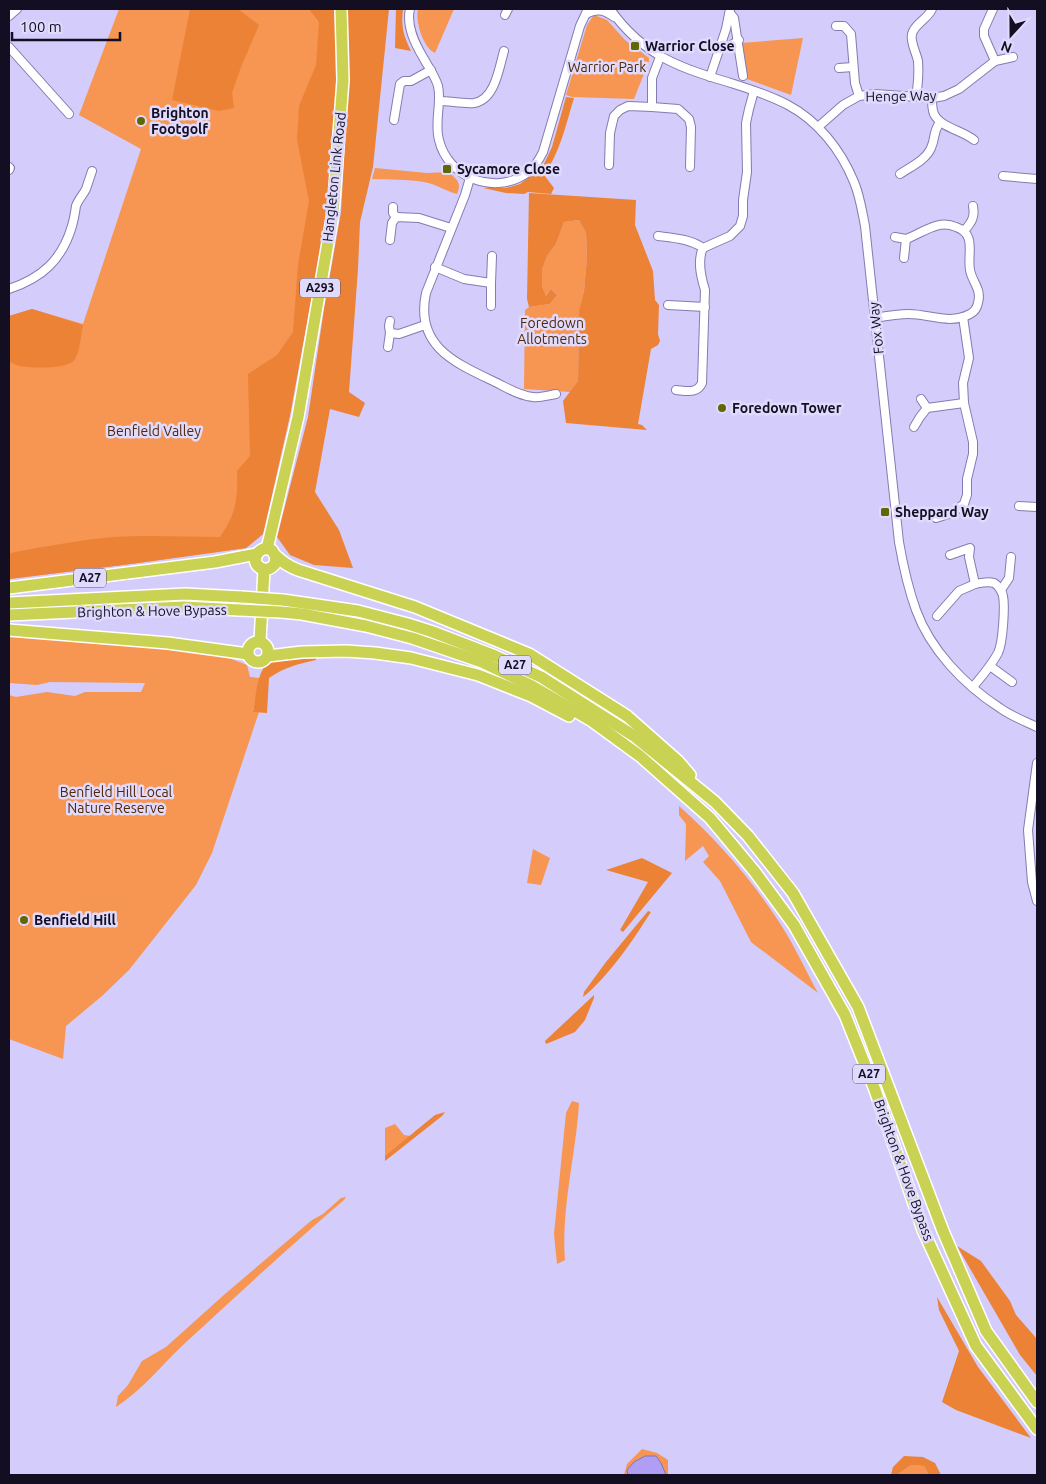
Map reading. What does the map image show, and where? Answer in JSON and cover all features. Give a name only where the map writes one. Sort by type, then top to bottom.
[{"type":"highway","name":"Hangleton Link Road","points":[[267,553],[298,417],[333,213],[343,80],[341,9]]},
{"type":"highway","points":[[267,553],[276,562],[271,569],[264,570],[256,564],[256,558],[267,553]]},
{"type":"highway","name":"A27","points":[[9,588],[206,563],[267,553],[298,570],[415,607],[529,654],[627,716],[678,761],[715,802]]},
{"type":"highway","points":[[260,641],[264,570]]},
{"type":"highway","name":"Brighton & Hove Bypass","points":[[9,603],[185,594],[283,600],[358,611],[433,632],[496,656],[541,677],[634,736],[715,802],[748,836],[793,893],[858,1007],[943,1232],[986,1331],[1037,1402]]},
{"type":"highway","name":"Brighton & Hove Bypass","points":[[9,615],[184,608],[302,614],[366,626],[412,638],[482,662],[532,686],[592,721],[640,756],[710,818],[755,872],[794,925],[845,1015],[875,1090],[923,1230],[976,1346],[1037,1429]]},
{"type":"highway","points":[[9,630],[168,643],[248,654]]},
{"type":"highway","points":[[260,641],[267,646],[268,656],[258,662],[252,660],[248,654],[250,645],[260,641]]},
{"type":"highway","name":"A27","points":[[268,656],[302,652],[367,652],[411,658],[460,669],[531,696],[600,731],[640,756]]},
{"type":"street","points":[[9,16],[18,9]]},
{"type":"street","points":[[410,9],[408,16],[410,31],[438,86],[438,139],[444,154],[460,172],[470,178],[493,184],[517,179],[528,173],[543,152],[561,86],[580,26],[587,11],[601,10],[618,20]]},
{"type":"street","name":"Fox Way","points":[[610,9],[642,45],[660,57],[787,104],[803,114],[818,127],[842,157],[857,189],[865,226],[895,510],[907,582],[916,611],[939,651],[954,669],[985,698],[1005,711],[1037,727]]},
{"type":"street","points":[[916,97],[918,61],[911,37],[915,27],[928,17],[932,9]]},
{"type":"street","points":[[994,9],[984,29],[984,36],[994,61]]},
{"type":"street","points":[[730,11],[734,18],[743,76]]},
{"type":"street","points":[[710,77],[730,11]]},
{"type":"street","points":[[836,26],[844,26],[851,34],[855,84],[859,96]]},
{"type":"street","points":[[720,46],[730,46],[738,40]]},
{"type":"street","points":[[9,47],[69,114]]},
{"type":"street","points":[[439,101],[473,103],[481,101],[492,88],[504,51]]},
{"type":"street","points":[[652,107],[652,78],[660,57]]},
{"type":"street","name":"Henge Way","points":[[818,127],[842,104],[859,96],[876,94],[932,98],[944,96],[959,88],[994,61],[1013,57]]},
{"type":"street","points":[[839,68],[853,67]]},
{"type":"street","points":[[394,120],[400,84],[404,81],[411,81],[431,70]]},
{"type":"street","points":[[676,390],[695,391],[700,388],[702,383],[705,290],[700,276],[701,252],[704,248],[730,236],[740,226],[743,216],[747,172],[746,123],[754,91]]},
{"type":"street","points":[[932,98],[934,114],[940,122],[974,140]]},
{"type":"street","points":[[610,165],[610,133],[614,116],[628,106],[678,109],[689,119],[691,127],[690,167]]},
{"type":"street","points":[[900,174],[928,153],[935,129],[940,122]]},
{"type":"street","points":[[9,289],[26,284],[43,273],[65,246],[77,205],[92,171]]},
{"type":"street","points":[[1003,176],[1037,179]]},
{"type":"street","points":[[470,178],[426,292],[423,306],[425,325],[440,350],[473,372],[520,394],[533,397],[556,394]]},
{"type":"street","points":[[964,231],[974,216],[973,206]]},
{"type":"street","points":[[393,207],[393,213],[396,217]]},
{"type":"street","points":[[396,217],[420,218],[451,228]]},
{"type":"street","points":[[390,240],[392,223],[396,217]]},
{"type":"street","points":[[874,318],[909,314],[943,319],[963,317],[972,313],[977,307],[980,297],[970,271],[971,244],[964,231],[956,226],[939,224],[906,239],[895,237]]},
{"type":"street","points":[[658,236],[689,241],[704,248]]},
{"type":"street","points":[[904,258],[906,239]]},
{"type":"street","points":[[491,306],[492,256]]},
{"type":"street","points":[[435,267],[464,279],[492,283]]},
{"type":"street","points":[[668,305],[705,307]]},
{"type":"street","points":[[936,518],[952,513],[964,504],[967,495],[967,478],[971,466],[973,448],[964,403],[963,383],[969,358],[963,317]]},
{"type":"street","points":[[388,347],[390,321]]},
{"type":"street","points":[[390,333],[399,334],[425,325]]},
{"type":"street","points":[[921,399],[927,408]]},
{"type":"street","points":[[914,427],[927,408],[964,403]]},
{"type":"street","points":[[1019,506],[1037,507]]},
{"type":"street","points":[[950,554],[970,548],[969,557],[975,584]]},
{"type":"street","points":[[1000,590],[1009,578],[1011,557]]},
{"type":"street","points":[[937,616],[959,591],[975,584],[984,582],[994,583],[1000,590],[1003,597],[1003,637],[998,653],[973,687]]},
{"type":"street","points":[[990,666],[1012,682]]},
{"type":"street","points":[[1037,763],[1028,830],[1032,882],[1037,902]]},
{"type":"street","points":[[1028,830],[1037,832]]},
{"type":"green space","name":"Benfield Valley","points":[[119,9],[335,9],[337,85],[326,218],[290,415],[263,534],[246,548],[9,579],[9,316],[32,309],[83,324],[141,149],[79,115]]},
{"type":"green space","points":[[418,9],[454,9],[435,53],[427,46],[421,34],[417,14]]},
{"type":"green space","name":"Warrior Park","points":[[594,15],[607,20],[625,40],[649,58],[634,99],[572,97],[566,95],[587,25]]},
{"type":"green space","points":[[803,38],[791,95],[747,79],[741,43]]},
{"type":"green space","points":[[375,168],[427,173],[448,172],[458,182],[459,187],[457,194],[424,182],[372,179]]},
{"type":"green space","name":"Foredown Allotments","points":[[579,220],[586,233],[587,257],[584,291],[579,310],[578,381],[570,392],[524,389],[525,310],[529,307],[550,304],[557,295],[551,289],[546,296],[542,286],[542,270],[547,256],[556,244],[564,222]]},
{"type":"green space","name":"Benfield Hill Local Nature Reserve","points":[[9,633],[138,644],[229,658],[247,665],[250,677],[260,678],[253,711],[259,712],[212,853],[196,885],[129,970],[66,1026],[63,1059],[9,1039],[9,695],[16,697],[47,692],[75,696],[85,692],[141,692],[145,683],[50,682],[37,685],[9,683]]},
{"type":"green space","points":[[679,806],[721,847],[759,893],[786,933],[818,993],[751,942],[720,881],[703,862],[709,856],[703,846],[685,861],[686,824],[679,815]]},
{"type":"green space","points":[[533,849],[550,858],[541,885],[527,883]]},
{"type":"green space","points":[[572,1101],[579,1103],[565,1220],[565,1260],[557,1264],[554,1234],[566,1113]]},
{"type":"green space","points":[[395,1124],[404,1135],[411,1136],[385,1156],[385,1128]]},
{"type":"green space","points":[[346,1197],[183,1345],[142,1386],[116,1407],[118,1396],[128,1385],[142,1361],[166,1347],[312,1220],[323,1214],[341,1198]]},
{"type":"green space","points":[[642,1449],[657,1453],[668,1460],[668,1475],[624,1475],[627,1464]]},
{"type":"green space","points":[[911,1465],[924,1466],[929,1475],[897,1475]]},
{"type":"shaded area","points":[[190,9],[238,9],[259,25],[232,93],[234,108],[219,111],[172,100]]},
{"type":"shaded area","points":[[309,9],[335,9],[337,85],[326,218],[290,415],[263,534],[246,548],[9,579],[9,554],[15,552],[76,541],[113,537],[220,537],[230,521],[235,506],[237,471],[250,456],[248,374],[277,355],[293,332],[298,265],[309,201],[297,140],[299,106],[316,65],[319,22]]},
{"type":"shaded area","points":[[346,9],[389,9],[373,167],[360,222],[349,392],[365,403],[359,417],[330,409],[315,492],[339,530],[353,568],[314,565],[290,555],[277,537],[308,417],[341,212],[348,89]]},
{"type":"shaded area","points":[[396,9],[403,9],[403,30],[411,51],[395,48]]},
{"type":"shaded area","points":[[566,97],[574,98],[558,148],[544,175],[554,188],[551,194],[506,193],[483,188],[506,188],[520,184],[543,166],[552,147]]},
{"type":"shaded area","points":[[529,193],[636,200],[635,225],[653,271],[655,300],[659,305],[658,334],[660,341],[658,345],[651,349],[638,424],[647,430],[566,423],[563,401],[578,381],[579,310],[584,291],[587,257],[586,233],[579,220],[564,222],[556,244],[547,256],[542,270],[542,286],[546,296],[551,289],[557,295],[550,304],[529,307],[527,299]]},
{"type":"shaded area","points":[[32,309],[83,325],[78,352],[71,363],[58,367],[40,368],[19,366],[9,361],[9,316]]},
{"type":"shaded area","points":[[316,654],[316,660],[292,666],[269,678],[267,713],[253,712],[259,679],[267,665],[287,657]]},
{"type":"shaded area","points":[[642,858],[672,873],[623,932],[620,930],[648,882],[606,870]]},
{"type":"shaded area","points":[[648,911],[651,912],[620,957],[602,979],[583,997],[584,992],[606,962]]},
{"type":"shaded area","points":[[594,995],[585,1020],[575,1032],[546,1044],[545,1041]]},
{"type":"shaded area","points":[[445,1112],[385,1161],[385,1156],[435,1115]]},
{"type":"shaded area","points":[[957,1246],[981,1261],[1010,1301],[1016,1315],[1037,1339],[1037,1376],[1020,1355]]},
{"type":"shaded area","points":[[937,1297],[978,1367],[1031,1438],[956,1410],[942,1402],[959,1351],[939,1310]]},
{"type":"shaded area","points":[[645,1456],[656,1456],[666,1475],[628,1475],[627,1470],[634,1462]]},
{"type":"shaded area","points":[[904,1456],[923,1457],[935,1463],[941,1475],[929,1475],[924,1466],[911,1465],[897,1475],[891,1475],[893,1467]]},
{"type":"place","name":"Warrior Close","points":[[635,46]]},
{"type":"place","name":"Brighton Footgolf","points":[[141,121]]},
{"type":"place","name":"Sycamore Close","points":[[447,169]]},
{"type":"place","name":"Foredown Tower","points":[[722,408]]},
{"type":"place","name":"Sheppard Way","points":[[885,512]]},
{"type":"place","name":"Benfield Hill","points":[[24,920]]}]
